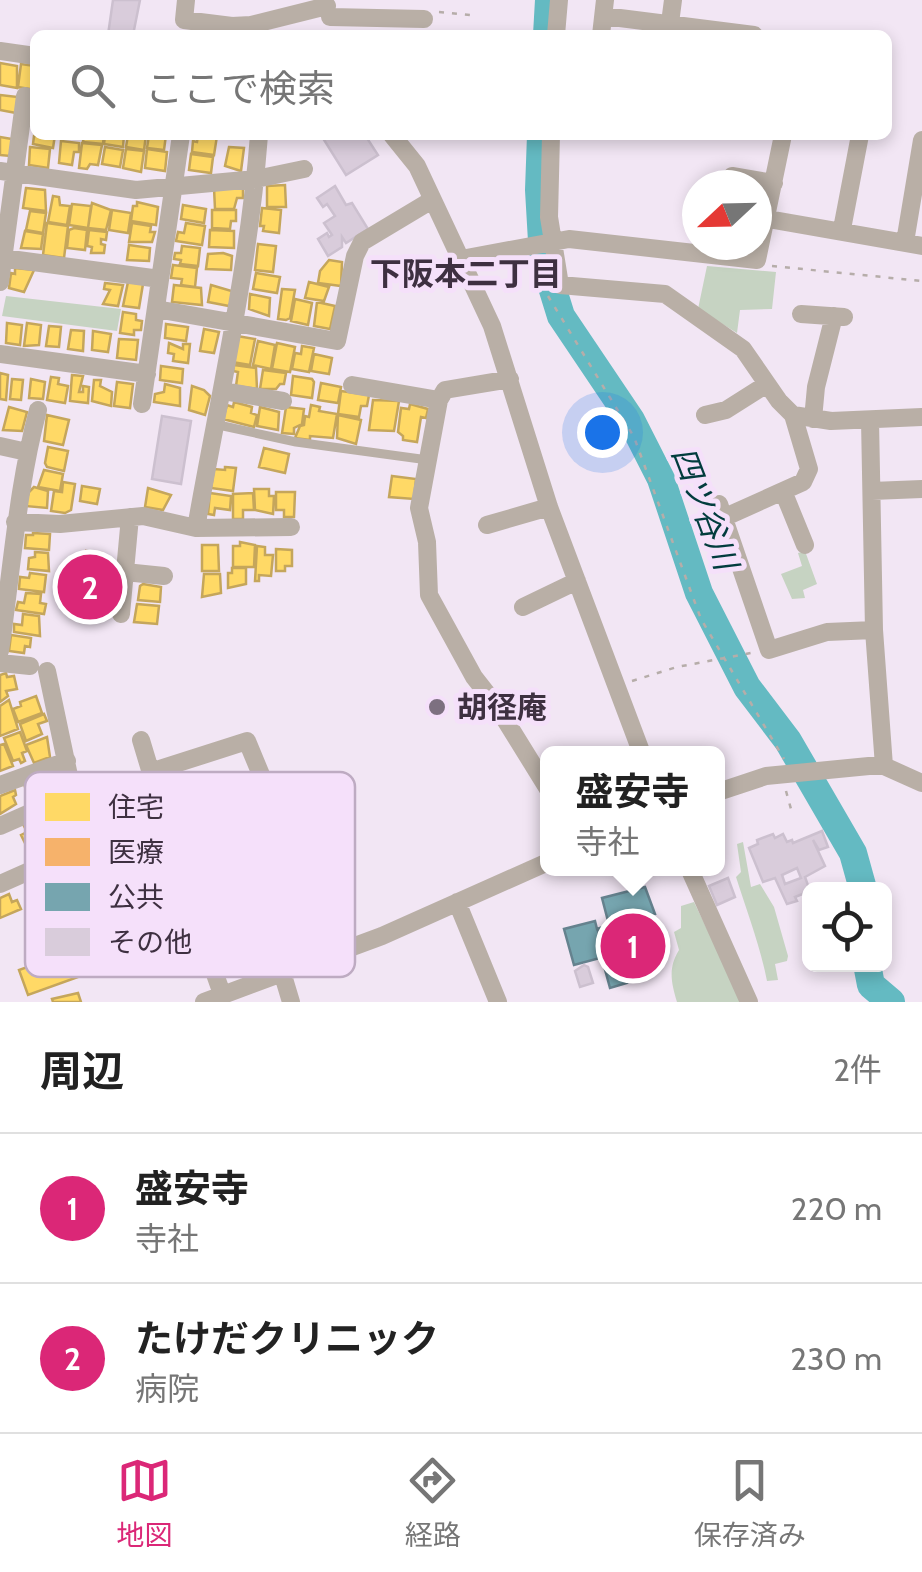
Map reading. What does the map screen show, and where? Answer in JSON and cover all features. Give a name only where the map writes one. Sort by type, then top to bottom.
[{"type":"street","points":[[186,0],[183,27],[251,25],[330,15],[424,19]]},
{"type":"street","points":[[556,30],[558,0]]},
{"type":"street","points":[[670,23],[673,0]]},
{"type":"street","points":[[603,17],[719,30]]},
{"type":"street","points":[[0,51],[30,55]]},
{"type":"street","points":[[0,282],[7,172],[26,96],[30,97]]},
{"type":"street","points":[[142,404],[180,140]]},
{"type":"street","points":[[196,528],[235,322],[259,140]]},
{"type":"street","points":[[396,140],[417,166],[492,326],[549,507],[639,746]]},
{"type":"street","points":[[551,140],[546,244],[560,285],[665,294],[743,349],[793,415],[809,469],[803,482],[721,511],[769,650],[827,632],[874,630]]},
{"type":"street","points":[[772,195],[782,140]]},
{"type":"street","points":[[842,229],[859,140]]},
{"type":"street","points":[[772,220],[914,244],[922,140]]},
{"type":"street","points":[[7,172],[136,190],[256,179],[304,169]]},
{"type":"street","points":[[156,309],[337,342],[355,256],[362,242],[432,200]]},
{"type":"street","points":[[461,259],[569,239],[682,252]]},
{"type":"street","points":[[3,258],[160,279]]},
{"type":"street","points":[[802,314],[839,316],[816,387],[813,419]]},
{"type":"street","points":[[0,354],[147,374]]},
{"type":"street","points":[[510,380],[444,390],[419,508],[426,542],[429,595],[474,677],[496,704],[540,776]]},
{"type":"street","points":[[704,415],[726,410],[767,384]]},
{"type":"street","points":[[352,385],[440,400]]},
{"type":"street","points":[[223,391],[283,401]]},
{"type":"street","points":[[0,652],[15,522],[38,410]]},
{"type":"street","points":[[793,415],[870,420],[922,417]]},
{"type":"street","points":[[870,420],[874,630],[884,766]]},
{"type":"street","points":[[0,446],[27,452]]},
{"type":"street","points":[[872,491],[922,488]]},
{"type":"street","points":[[783,491],[805,545]]},
{"type":"street","points":[[486,525],[549,507]]},
{"type":"street","points":[[15,522],[60,524],[144,516],[196,528],[291,527]]},
{"type":"street","points":[[122,614],[130,517]]},
{"type":"street","points":[[125,572],[164,576]]},
{"type":"street","points":[[523,607],[577,581]]},
{"type":"street","points":[[0,662],[38,669],[69,772]]},
{"type":"street","points":[[141,740],[150,772],[247,741],[260,772]]},
{"type":"street","points":[[35,772],[67,760]]},
{"type":"street","points":[[725,790],[766,776],[884,766],[922,783]]},
{"type":"street","points":[[0,785],[25,776]]},
{"type":"street","points":[[0,826],[25,815]]},
{"type":"street","points":[[355,946],[540,866]]},
{"type":"street","points":[[0,884],[25,873]]},
{"type":"street","points":[[693,876],[750,1002]]},
{"type":"street","points":[[457,902],[498,1002]]},
{"type":"street","points":[[204,1002],[271,977]]},
{"type":"street","points":[[284,977],[291,1002]]},
{"type":"lane","points":[[214,424],[296,442],[428,460]]},
{"type":"path","points":[[424,19],[427,11],[471,15]]},
{"type":"path","points":[[758,260],[766,266],[922,281]]},
{"type":"path","points":[[546,292],[561,323],[634,436],[701,620],[794,773]]},
{"type":"path","points":[[616,686],[676,667],[737,656]]},
{"type":"path","points":[[789,801],[791,809]]},
{"type":"green space","points":[[707,266],[776,272],[772,309],[740,310],[737,333],[698,309]]},
{"type":"green space","points":[[6,296],[121,309],[117,331],[2,316]]},
{"type":"green space","points":[[805,551],[817,584],[803,590],[805,598],[792,599],[781,574],[802,566],[798,553]]},
{"type":"green space","points":[[743,842],[751,887],[760,884],[774,907],[788,956],[787,961],[775,964],[778,980],[767,981],[736,877],[741,872],[737,844]]},
{"type":"green space","points":[[694,902],[742,1002],[677,1002],[672,975],[679,950],[674,932],[681,928],[681,906]]},
{"type":"building: 住宅","points":[[0,63],[17,66],[17,88],[0,85]]},
{"type":"building: 住宅","points":[[21,64],[30,65],[30,89],[18,87]]},
{"type":"building: 住宅","points":[[0,95],[18,97],[16,113],[0,110]]},
{"type":"building: 住宅","points":[[0,137],[12,139],[10,156],[0,155]]},
{"type":"building: 住宅","points":[[34,140],[54,140],[53,148],[33,144]]},
{"type":"building: 住宅","points":[[104,140],[124,140],[123,147],[104,144]]},
{"type":"building: 住宅","points":[[127,140],[145,140],[144,150],[126,147]]},
{"type":"building: 住宅","points":[[148,140],[165,140],[164,150],[147,148]]},
{"type":"building: 住宅","points":[[216,140],[214,155],[192,152],[193,141]]},
{"type":"building: 住宅","points":[[61,141],[79,143],[72,165],[59,163]]},
{"type":"building: 住宅","points":[[82,143],[102,145],[98,165],[79,168]]},
{"type":"building: 住宅","points":[[30,147],[50,149],[48,168],[29,165]]},
{"type":"building: 住宅","points":[[105,147],[123,150],[120,167],[102,164]]},
{"type":"building: 住宅","points":[[229,147],[244,148],[241,171],[225,166]]},
{"type":"building: 住宅","points":[[126,149],[144,151],[141,172],[123,168]]},
{"type":"building: 住宅","points":[[147,149],[167,152],[165,171],[145,168]]},
{"type":"building: 住宅","points":[[191,154],[213,157],[211,173],[189,170]]},
{"type":"building: 住宅","points":[[285,185],[286,207],[267,207],[267,186]]},
{"type":"building: 住宅","points":[[243,187],[243,198],[237,198],[234,209],[215,209],[214,188]]},
{"type":"building: 住宅","points":[[26,188],[45,190],[46,211],[23,208]]},
{"type":"building: 住宅","points":[[53,196],[59,197],[60,205],[70,206],[67,225],[48,222]]},
{"type":"building: 住宅","points":[[137,202],[158,207],[156,225],[131,221]]},
{"type":"building: 住宅","points":[[92,203],[111,210],[106,230],[88,228]]},
{"type":"building: 住宅","points":[[72,204],[91,206],[88,228],[69,225]]},
{"type":"building: 住宅","points":[[183,205],[206,209],[204,223],[181,219]]},
{"type":"building: 住宅","points":[[262,208],[281,210],[279,233],[263,231]]},
{"type":"building: 住宅","points":[[112,210],[131,213],[128,233],[109,230]]},
{"type":"building: 住宅","points":[[212,210],[236,210],[236,221],[231,221],[230,229],[212,228]]},
{"type":"building: 住宅","points":[[30,211],[46,213],[43,233],[26,230]]},
{"type":"building: 住宅","points":[[47,223],[68,226],[64,258],[43,255]]},
{"type":"building: 住宅","points":[[132,223],[151,226],[150,232],[155,232],[152,242],[129,242]]},
{"type":"building: 住宅","points":[[186,223],[205,226],[202,245],[176,241],[178,232],[184,233]]},
{"type":"building: 住宅","points":[[69,230],[87,230],[85,250],[67,248]]},
{"type":"building: 住宅","points":[[89,230],[107,232],[106,240],[101,239],[104,253],[91,253],[92,247],[87,246]]},
{"type":"building: 住宅","points":[[210,230],[234,231],[234,248],[209,247]]},
{"type":"building: 住宅","points":[[25,231],[43,234],[41,249],[21,248]]},
{"type":"building: 住宅","points":[[258,244],[276,246],[273,272],[255,270]]},
{"type":"building: 住宅","points":[[129,245],[150,248],[149,261],[127,260]]},
{"type":"building: 住宅","points":[[182,246],[200,248],[198,266],[180,264],[181,260],[174,259]]},
{"type":"building: 住宅","points":[[208,254],[232,256],[231,270],[206,269]]},
{"type":"building: 住宅","points":[[329,260],[342,262],[341,286],[318,283],[320,271]]},
{"type":"building: 住宅","points":[[173,265],[197,268],[195,287],[181,285],[182,279],[171,278]]},
{"type":"building: 住宅","points":[[15,268],[34,270],[24,292],[9,288]]},
{"type":"building: 住宅","points":[[256,273],[280,277],[277,293],[253,289]]},
{"type":"building: 住宅","points":[[128,282],[143,284],[139,308],[123,306]]},
{"type":"building: 住宅","points":[[309,282],[329,287],[324,301],[305,298]]},
{"type":"building: 住宅","points":[[105,283],[123,285],[118,306],[103,304],[110,290],[104,289]]},
{"type":"building: 住宅","points":[[174,285],[201,288],[202,305],[172,302]]},
{"type":"building: 住宅","points":[[211,285],[235,292],[229,306],[208,302]]},
{"type":"building: 住宅","points":[[282,289],[295,290],[290,318],[286,320],[278,319]]},
{"type":"building: 住宅","points":[[250,294],[270,298],[269,316],[249,309]]},
{"type":"building: 住宅","points":[[295,299],[312,303],[308,325],[291,321]]},
{"type":"building: 住宅","points":[[317,302],[335,306],[330,329],[314,326]]},
{"type":"building: 住宅","points":[[123,312],[136,314],[136,320],[142,321],[141,330],[134,330],[134,335],[120,333]]},
{"type":"building: 住宅","points":[[7,323],[22,325],[20,345],[6,343]]},
{"type":"building: 住宅","points":[[27,323],[41,325],[39,345],[24,346]]},
{"type":"building: 住宅","points":[[166,324],[188,327],[186,341],[165,338]]},
{"type":"building: 住宅","points":[[49,326],[61,327],[59,347],[46,346]]},
{"type":"building: 住宅","points":[[204,329],[219,332],[214,353],[200,351]]},
{"type":"building: 住宅","points":[[71,330],[84,331],[83,351],[68,349]]},
{"type":"building: 住宅","points":[[93,331],[111,334],[108,352],[92,350]]},
{"type":"building: 住宅","points":[[237,336],[255,339],[250,365],[232,362]]},
{"type":"building: 住宅","points":[[119,339],[138,340],[136,360],[117,358]]},
{"type":"building: 住宅","points":[[258,341],[275,345],[271,369],[253,365]]},
{"type":"building: 住宅","points":[[169,343],[183,349],[183,344],[190,344],[188,363],[173,361],[174,354],[168,353]]},
{"type":"building: 住宅","points":[[277,343],[295,347],[290,372],[272,369]]},
{"type":"building: 住宅","points":[[302,346],[314,348],[309,372],[292,369],[295,353],[301,354]]},
{"type":"building: 住宅","points":[[314,354],[332,358],[329,374],[311,371]]},
{"type":"building: 住宅","points":[[234,365],[256,368],[257,389],[236,386],[238,372],[233,371]]},
{"type":"building: 住宅","points":[[161,366],[183,369],[182,383],[160,380]]},
{"type":"building: 住宅","points":[[263,370],[286,373],[284,384],[276,389],[260,389]]},
{"type":"building: 住宅","points":[[0,373],[8,375],[6,400],[0,399]]},
{"type":"building: 住宅","points":[[72,375],[83,376],[79,392],[83,392],[83,386],[89,387],[88,403],[70,401]]},
{"type":"building: 住宅","points":[[293,376],[312,379],[312,398],[291,395]]},
{"type":"building: 住宅","points":[[51,377],[68,386],[65,403],[47,400]]},
{"type":"building: 住宅","points":[[12,379],[23,380],[21,400],[10,399]]},
{"type":"building: 住宅","points":[[31,379],[45,382],[43,399],[29,398]]},
{"type":"building: 住宅","points":[[94,380],[101,380],[100,386],[112,392],[111,406],[92,401]]},
{"type":"building: 住宅","points":[[117,382],[133,384],[130,408],[114,406]]},
{"type":"building: 住宅","points":[[321,383],[341,387],[338,403],[318,400]]},
{"type":"building: 住宅","points":[[165,384],[180,388],[180,406],[154,402],[155,394],[164,392]]},
{"type":"building: 住宅","points":[[192,386],[210,396],[205,415],[189,410]]},
{"type":"building: 住宅","points":[[341,391],[369,395],[359,417],[338,414]]},
{"type":"building: 住宅","points":[[373,400],[399,401],[394,431],[369,430]]},
{"type":"building: 住宅","points":[[234,402],[252,407],[251,413],[257,415],[254,427],[223,419],[227,405],[233,407]]},
{"type":"building: 住宅","points":[[410,404],[428,409],[426,418],[421,417],[417,442],[403,440],[398,432],[401,408],[409,409]]},
{"type":"building: 住宅","points":[[311,405],[320,407],[319,411],[337,414],[333,438],[295,438],[305,416],[309,417]]},
{"type":"building: 住宅","points":[[9,407],[27,412],[22,431],[3,430]]},
{"type":"building: 住宅","points":[[260,407],[279,412],[278,430],[257,426]]},
{"type":"building: 住宅","points":[[286,407],[304,409],[302,424],[294,428],[294,434],[282,433]]},
{"type":"building: 住宅","points":[[47,415],[69,420],[63,445],[44,441]]},
{"type":"building: 住宅","points":[[338,415],[361,420],[356,444],[337,438]]},
{"type":"building: 住宅","points":[[48,447],[68,451],[64,471],[47,467]]},
{"type":"building: 住宅","points":[[264,448],[289,454],[285,473],[259,467]]},
{"type":"building: 住宅","points":[[236,468],[233,491],[211,488],[214,469]]},
{"type":"building: 住宅","points":[[44,470],[63,474],[60,491],[38,487]]},
{"type":"building: 住宅","points":[[392,476],[416,479],[414,499],[389,497]]},
{"type":"building: 住宅","points":[[63,482],[75,484],[71,510],[51,511],[54,491],[62,492]]},
{"type":"building: 住宅","points":[[82,486],[100,489],[97,504],[80,501]]},
{"type":"building: 住宅","points":[[34,487],[48,491],[47,508],[25,506]]},
{"type":"building: 住宅","points":[[148,488],[171,495],[163,510],[145,507]]},
{"type":"building: 住宅","points":[[254,489],[269,489],[269,496],[274,496],[273,514],[255,510]]},
{"type":"building: 住宅","points":[[276,492],[295,492],[294,517],[284,517],[284,510],[276,510]]},
{"type":"building: 住宅","points":[[210,493],[231,496],[230,510],[215,508],[214,515],[208,514]]},
{"type":"building: 住宅","points":[[253,493],[254,510],[243,510],[243,519],[233,519],[233,494]]},
{"type":"building: 住宅","points":[[50,534],[49,550],[25,548],[26,535]]},
{"type":"building: 住宅","points":[[240,542],[255,545],[254,567],[233,567],[233,546],[240,546]]},
{"type":"building: 住宅","points":[[202,545],[218,545],[219,571],[202,571]]},
{"type":"building: 住宅","points":[[257,546],[265,547],[265,555],[273,555],[271,576],[259,575],[259,581],[255,581]]},
{"type":"building: 住宅","points":[[276,549],[292,550],[292,566],[285,566],[285,571],[276,571]]},
{"type":"building: 住宅","points":[[35,552],[48,553],[49,571],[28,569],[29,558],[35,557]]},
{"type":"building: 住宅","points":[[232,568],[246,568],[246,584],[228,588]]},
{"type":"building: 住宅","points":[[30,573],[46,575],[44,592],[19,589],[20,577],[29,578]]},
{"type":"building: 住宅","points":[[204,574],[220,574],[221,593],[202,597]]},
{"type":"building: 住宅","points":[[143,584],[161,587],[160,602],[138,600]]},
{"type":"building: 住宅","points":[[26,593],[41,594],[40,603],[46,604],[44,614],[16,610],[18,602],[24,603]]},
{"type":"building: 住宅","points":[[137,604],[159,606],[157,624],[134,622]]},
{"type":"building: 住宅","points":[[23,614],[39,616],[40,636],[14,632],[14,624],[22,625]]},
{"type":"building: 住宅","points":[[11,635],[31,638],[30,647],[25,646],[24,653],[9,651]]},
{"type":"building: 住宅","points":[[6,673],[7,677],[14,676],[17,689],[6,691],[8,696],[0,702],[0,675]]},
{"type":"building: 住宅","points":[[36,696],[42,713],[18,722],[13,709]]},
{"type":"building: 住宅","points":[[9,700],[18,729],[0,736],[0,706]]},
{"type":"building: 住宅","points":[[44,714],[47,721],[38,724],[42,734],[26,741],[20,724]]},
{"type":"building: 住宅","points":[[20,732],[27,751],[22,753],[25,761],[21,763],[19,759],[13,761],[4,738]]},
{"type":"building: 住宅","points":[[47,737],[50,757],[34,763],[26,745]]},
{"type":"building: 住宅","points":[[4,744],[13,766],[0,771],[0,745]]},
{"type":"building: 住宅","points":[[15,790],[16,804],[0,814],[0,796]]},
{"type":"building: 住宅","points":[[9,894],[21,909],[0,918],[0,898]]},
{"type":"building: 住宅","points":[[25,968],[25,977],[78,977],[28,995],[19,970]]},
{"type":"building: 住宅","points":[[78,993],[81,1002],[52,999]]},
{"type":"building: 医療","points":[[86,551],[102,553],[101,563],[118,565],[112,612],[63,606],[68,567],[72,560],[84,561]]},
{"type":"building: 公共","points":[[645,887],[655,914],[655,928],[648,930],[649,936],[656,937],[648,939],[645,931],[623,937],[625,942],[643,937],[653,972],[610,988],[601,955],[574,965],[564,929],[595,921],[597,929],[609,925],[602,898]],"holes":[[[609,927],[616,945],[602,949],[598,931]]]},
{"type":"building: その他","points":[[113,0],[140,0],[134,30],[109,30]]},
{"type":"building: その他","points":[[324,140],[368,140],[378,155],[346,175]]},
{"type":"building: その他","points":[[335,186],[346,205],[352,203],[368,229],[346,243],[342,237],[342,247],[328,256],[318,239],[327,233],[332,235],[324,223],[335,216],[317,198]]},
{"type":"building: その他","points":[[162,416],[191,421],[181,484],[152,479]]},
{"type":"building: その他","points":[[822,831],[828,847],[819,850],[813,840],[825,866],[805,877],[802,894],[787,904],[775,878],[763,882],[749,848],[773,834],[775,838],[783,834],[787,842],[793,843]],"holes":[[[797,868],[801,878],[785,884],[782,875]]]},
{"type":"building: その他","points":[[728,878],[735,897],[717,905],[709,886]]},
{"type":"building: その他","points":[[584,965],[593,983],[580,987],[575,971]]},
{"type":"waterway","name":"四ツ谷川","points":[[547,30],[549,0]]},
{"type":"waterway","name":"四ツ谷川","points":[[541,140],[543,258],[561,316],[631,420],[661,479],[699,593],[747,687],[788,741],[853,853],[861,882]]},
{"type":"waterway","name":"四ツ谷川","points":[[869,972],[871,985],[891,1002]]},
{"type":"place","name":"たけだクリニック","points":[[90,587]]},
{"type":"place","name":"胡径庵","points":[[437,707]]},
{"type":"place","name":"盛安寺","points":[[633,946]]},
{"type":"district","name":"下阪本二丁目","points":[[466,273]]}]
